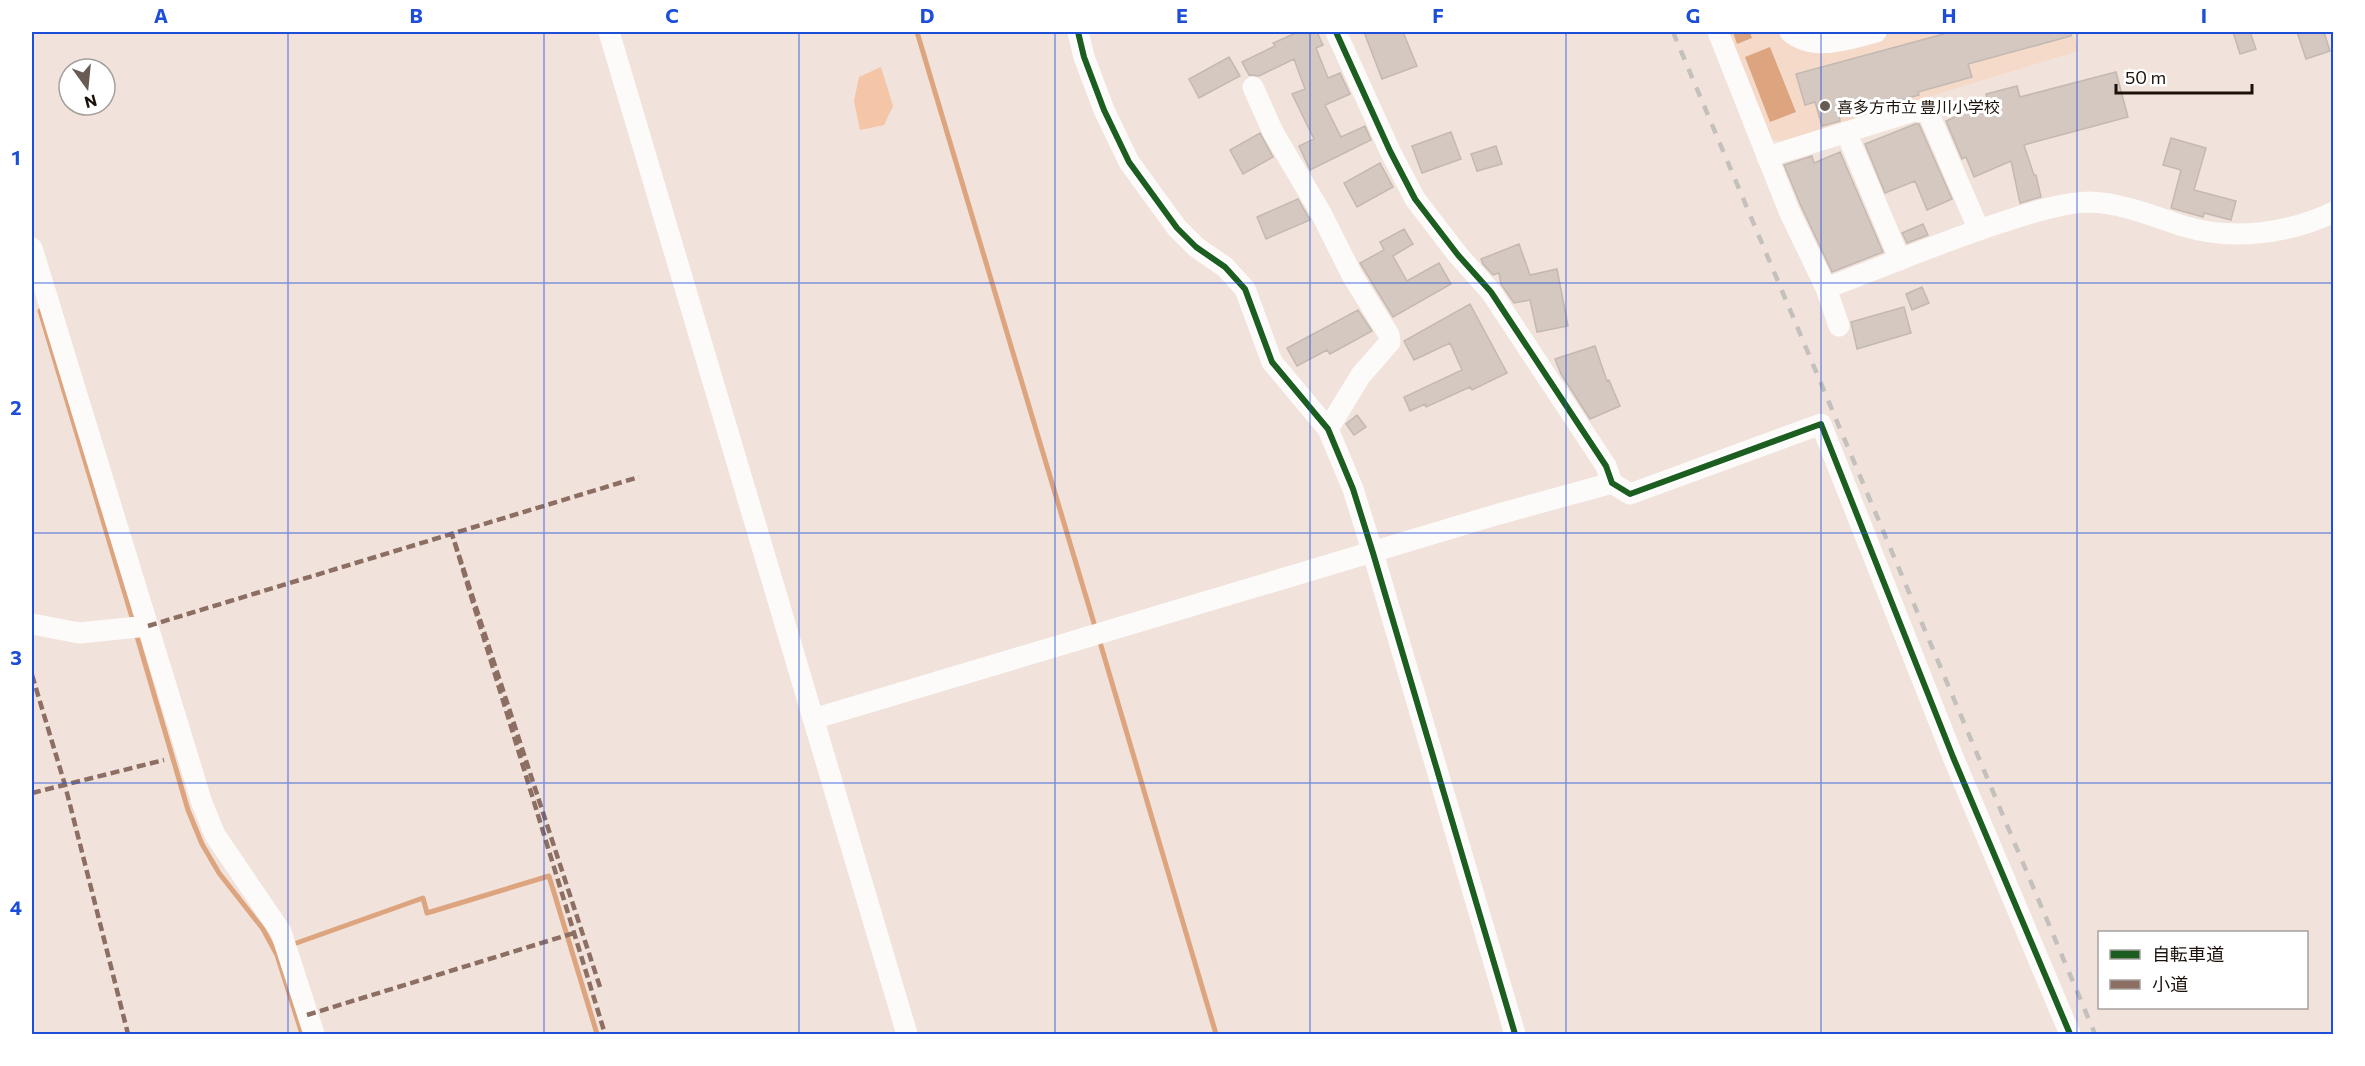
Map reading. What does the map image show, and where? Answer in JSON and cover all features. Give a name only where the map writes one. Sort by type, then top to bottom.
[{"type":"street","points":[[609,32],[907,1035]]},
{"type":"street","points":[[1078,32],[1084,57],[1104,110],[1129,162],[1177,228],[1196,247],[1225,267],[1245,289],[1272,362],[1328,429],[1353,489],[1374,553],[1515,1035]]},
{"type":"street","points":[[1336,32],[1390,151],[1415,199],[1458,255],[1491,292],[1606,466],[1612,483],[1630,494],[1821,424],[1953,757],[2070,1035]]},
{"type":"street","points":[[1718,32],[1789,211],[1826,288],[1839,326]]},
{"type":"street","points":[[1790,32],[1798,39],[1815,43],[1841,41],[1876,32]]},
{"type":"street","points":[[1253,87],[1273,132],[1321,213],[1353,277],[1389,335],[1390,342],[1361,375],[1328,429]]},
{"type":"street","points":[[1767,157],[1914,111],[1925,112],[1979,230]]},
{"type":"street","points":[[1846,132],[1900,260]]},
{"type":"street","points":[[1826,288],[1979,230],[2035,212],[2089,202],[2117,206],[2200,230],[2243,233],[2268,233],[2288,229],[2334,212]]},
{"type":"street","points":[[32,248],[195,780],[215,835],[281,932],[314,1035]]},
{"type":"street","points":[[813,719],[1500,514],[1612,483]]},
{"type":"street","points":[[32,624],[79,633],[148,626]]},
{"type":"shaded area","name":"喜多方市立 豊川小学校","points":[[1726,32],[2073,32],[2078,51],[1784,141],[1771,139]]},
{"type":"shaded area","points":[[1733,32],[1750,32],[1752,38],[1737,44]]},
{"type":"shaded area","points":[[1770,47],[1796,112],[1770,122],[1745,57]]},
{"type":"shaded area","points":[[881,67],[893,106],[884,125],[860,130],[854,101],[859,77]]},
{"type":"building","points":[[1298,32],[1317,32],[1323,45],[1316,48],[1328,78],[1340,73],[1350,94],[1325,105],[1341,137],[1365,126],[1371,140],[1310,170],[1299,146],[1314,139],[1292,94],[1305,89],[1294,59],[1259,76],[1249,75],[1242,62],[1275,46],[1273,43]]},
{"type":"building","points":[[1364,32],[1403,32],[1417,66],[1382,79]]},
{"type":"building","points":[[1951,32],[2071,32],[2071,36],[1968,64],[1972,77],[1918,92],[1919,95],[1890,103],[1889,99],[1839,114],[1840,121],[1822,126],[1815,102],[1805,105],[1796,74]]},
{"type":"building","points":[[2233,32],[2250,32],[2256,49],[2240,54]]},
{"type":"building","points":[[2297,32],[2324,32],[2330,51],[2306,59]]},
{"type":"building","points":[[1229,57],[1240,76],[1199,98],[1189,79]]},
{"type":"building","points":[[2116,72],[2128,117],[2024,145],[2034,175],[2036,175],[2041,197],[2020,203],[2011,161],[1974,177],[1966,157],[1962,159],[1946,121],[1988,101],[1986,94],[2017,86],[2020,97]]},
{"type":"building","points":[[1919,124],[1952,199],[1927,210],[1915,181],[1885,193],[1865,144]]},
{"type":"building","points":[[1451,132],[1461,159],[1422,173],[1412,146]]},
{"type":"building","points":[[1260,133],[1273,157],[1243,174],[1230,150]]},
{"type":"building","points":[[2171,138],[2206,148],[2194,190],[2236,201],[2231,220],[2204,213],[2203,217],[2171,208],[2181,170],[2163,165]]},
{"type":"building","points":[[1496,146],[1502,164],[1477,171],[1471,154]]},
{"type":"building","points":[[1840,152],[1883,252],[1832,272],[1784,165],[1812,156],[1814,163]]},
{"type":"building","points":[[1380,163],[1393,187],[1357,207],[1344,183]]},
{"type":"building","points":[[1298,199],[1310,220],[1266,239],[1257,217]]},
{"type":"building","points":[[1923,224],[1928,235],[1907,243],[1902,233]]},
{"type":"building","points":[[1404,229],[1413,244],[1393,256],[1407,281],[1439,263],[1451,284],[1393,317],[1360,263],[1384,250],[1380,242]]},
{"type":"building","points":[[1519,244],[1530,275],[1557,269],[1568,326],[1537,332],[1530,300],[1514,303],[1501,284],[1499,273],[1493,275],[1483,264],[1481,259]]},
{"type":"building","points":[[1922,287],[1929,303],[1912,310],[1906,294]]},
{"type":"building","points":[[1470,304],[1507,373],[1472,390],[1470,387],[1426,407],[1425,404],[1410,411],[1404,397],[1462,370],[1450,343],[1414,360],[1404,341]]},
{"type":"building","points":[[1904,307],[1911,333],[1857,349],[1851,322]]},
{"type":"building","points":[[1358,310],[1372,331],[1330,354],[1327,350],[1297,366],[1287,348]]},
{"type":"building","points":[[1595,346],[1607,381],[1609,380],[1620,406],[1590,419],[1561,374],[1555,359]]},
{"type":"building","points":[[1357,415],[1366,427],[1354,435],[1346,424]]},
{"type":"waterway","points":[[917,32],[1096,630]]},
{"type":"waterway","points":[[40,311],[134,624]]},
{"type":"waterway","points":[[136,633],[188,810],[202,844],[219,873],[263,929],[277,955],[302,1034]]},
{"type":"waterway","points":[[1099,639],[1216,1034]]},
{"type":"waterway","points":[[291,945],[423,898],[427,913],[549,876],[597,1034]]},
{"type":"railway","points":[[1673,32],[2095,1034]]},
{"type":"marked path","points":[[148,626],[639,477]]},
{"type":"marked path","points":[[600,987],[452,534],[605,1034]]},
{"type":"marked path","points":[[32,675],[65,785],[128,1034]]},
{"type":"marked path","points":[[32,793],[164,760]]},
{"type":"marked path","points":[[307,1015],[574,933]]},
{"type":"cycle path","points":[[1078,32],[1084,57],[1104,110],[1129,162],[1177,228],[1196,247],[1225,267],[1245,289],[1272,362],[1328,429],[1353,489],[1373,553],[1515,1034]]},
{"type":"cycle path","points":[[1336,32],[1390,151],[1415,199],[1458,255],[1491,292],[1606,466],[1612,483],[1630,494],[1821,424],[1953,757],[2070,1034]]},
{"type":"place","name":"喜多方市立 豊川小学校","points":[[1825,106]]}]
